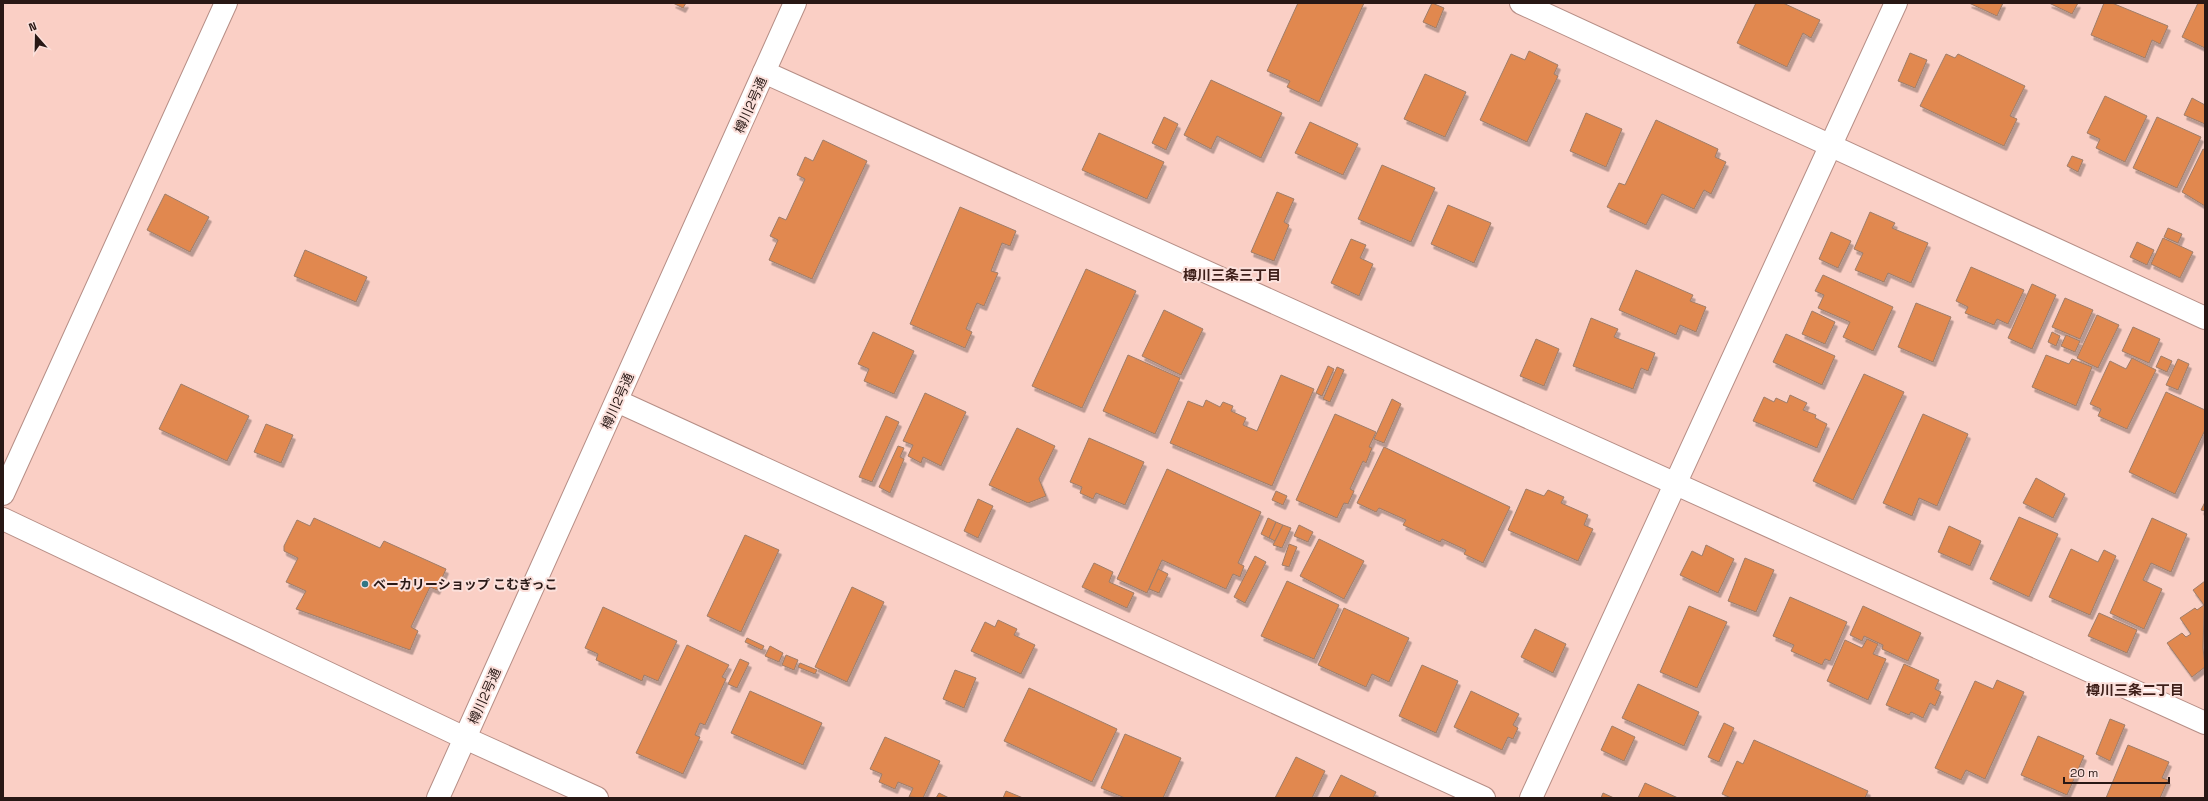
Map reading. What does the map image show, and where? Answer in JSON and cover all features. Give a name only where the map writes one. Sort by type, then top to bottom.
[{"type":"street","points":[[3,494],[226,3]]},
{"type":"street","name":"樽川2号通","points":[[438,798],[795,3]]},
{"type":"street","points":[[1521,3],[2205,318]]},
{"type":"street","points":[[1531,798],[1832,146],[1896,3]]},
{"type":"street","points":[[764,72],[2205,723]]},
{"type":"street","points":[[617,401],[1484,798]]},
{"type":"street","points":[[3,519],[465,738],[597,798]]},
{"type":"building","points":[[673,3],[686,3],[683,8]]},
{"type":"building","points":[[1298,3],[1364,3],[1319,102],[1287,87],[1290,81],[1267,71]]},
{"type":"building","points":[[1432,3],[1444,8],[1436,28],[1423,22]]},
{"type":"building","points":[[1756,3],[1783,3],[1820,20],[1811,38],[1803,33],[1787,67],[1737,43]]},
{"type":"building","points":[[1969,3],[2003,3],[1997,16]]},
{"type":"building","points":[[2049,3],[2078,3],[2072,14]]},
{"type":"building","points":[[2104,3],[2112,3],[2168,26],[2160,44],[2152,40],[2145,58],[2091,35]]},
{"type":"building","points":[[2198,3],[2205,3],[2205,48],[2182,37]]},
{"type":"building","points":[[1529,51],[1558,65],[1554,74],[1558,76],[1527,142],[1480,120],[1511,54],[1525,60]]},
{"type":"building","points":[[1910,53],[1927,60],[1915,88],[1898,81]]},
{"type":"building","points":[[1946,54],[1955,58],[1958,54],[2025,86],[2010,116],[2017,119],[2004,146],[1920,106]]},
{"type":"building","points":[[1425,74],[1466,92],[1445,137],[1404,119]]},
{"type":"building","points":[[1211,80],[1282,113],[1261,158],[1217,136],[1211,149],[1184,135]]},
{"type":"building","points":[[2105,96],[2147,116],[2125,162],[2096,148],[2100,139],[2087,133]]},
{"type":"building","points":[[2192,98],[2205,105],[2205,124],[2184,115]]},
{"type":"building","points":[[1586,113],[1622,129],[1606,167],[1570,151]]},
{"type":"building","points":[[1164,117],[1178,124],[1166,150],[1152,143]]},
{"type":"building","points":[[2157,117],[2201,137],[2177,188],[2133,168]]},
{"type":"building","points":[[1656,120],[1718,149],[1715,157],[1726,162],[1711,194],[1704,190],[1694,209],[1662,194],[1646,225],[1607,207],[1619,183],[1625,185]]},
{"type":"building","points":[[1310,122],[1358,144],[1343,175],[1295,153]]},
{"type":"building","points":[[1099,133],[1164,162],[1147,199],[1082,170]]},
{"type":"building","points":[[823,140],[867,161],[812,279],[769,260],[778,240],[770,236],[779,217],[786,220],[805,179],[797,175],[805,157],[813,161]]},
{"type":"building","points":[[2203,149],[2205,150],[2205,206],[2182,192]]},
{"type":"building","points":[[2072,156],[2083,160],[2078,172],[2067,166]]},
{"type":"building","points":[[1382,165],[1435,188],[1411,242],[1358,219]]},
{"type":"building","points":[[1277,192],[1294,199],[1284,222],[1289,225],[1274,261],[1251,252]]},
{"type":"building","points":[[165,194],[209,217],[190,252],[147,230]]},
{"type":"building","points":[[1448,205],[1491,223],[1474,263],[1431,244]]},
{"type":"building","points":[[960,207],[1016,231],[1010,246],[1002,243],[991,271],[998,273],[984,306],[977,303],[966,329],[972,332],[965,348],[910,324]]},
{"type":"building","points":[[1870,212],[1895,223],[1892,228],[1928,243],[1911,283],[1888,273],[1884,282],[1855,270],[1863,253],[1854,249]]},
{"type":"building","points":[[2168,228],[2182,234],[2178,243],[2164,237]]},
{"type":"building","points":[[1831,232],[1851,241],[1838,268],[1819,259]]},
{"type":"building","points":[[2163,238],[2193,252],[2180,278],[2151,264]]},
{"type":"building","points":[[1351,239],[1366,245],[1360,258],[1373,264],[1359,296],[1331,283]]},
{"type":"building","points":[[2137,242],[2154,250],[2147,265],[2130,257]]},
{"type":"building","points":[[305,250],[367,277],[356,302],[294,276]]},
{"type":"building","points":[[1971,267],[2024,290],[2008,324],[1997,319],[1994,325],[1965,313],[1968,307],[1956,301]]},
{"type":"building","points":[[1086,269],[1136,291],[1082,408],[1032,386]]},
{"type":"building","points":[[1636,270],[1693,295],[1690,301],[1706,307],[1696,332],[1680,325],[1676,335],[1619,310]]},
{"type":"building","points":[[1823,275],[1893,307],[1873,351],[1843,337],[1850,322],[1818,308],[1824,295],[1815,291]]},
{"type":"building","points":[[2032,284],[2056,295],[2032,349],[2008,338]]},
{"type":"building","points":[[2065,298],[2093,310],[2080,339],[2052,327]]},
{"type":"building","points":[[1916,303],[1951,317],[1933,362],[1898,347]]},
{"type":"building","points":[[1164,310],[1203,329],[1181,375],[1142,356]]},
{"type":"building","points":[[1812,311],[1835,322],[1825,344],[1802,334]]},
{"type":"building","points":[[2097,315],[2119,325],[2098,368],[2077,358]]},
{"type":"building","points":[[1591,318],[1618,329],[1614,337],[1655,353],[1648,371],[1641,368],[1633,389],[1573,366]]},
{"type":"building","points":[[2133,327],[2160,339],[2149,363],[2122,351]]},
{"type":"building","points":[[873,332],[914,351],[894,394],[864,381],[869,369],[858,364]]},
{"type":"building","points":[[2052,332],[2060,336],[2056,346],[2048,342]]},
{"type":"building","points":[[1786,334],[1835,356],[1822,385],[1773,362]]},
{"type":"building","points":[[2066,335],[2080,341],[2075,352],[2061,346]]},
{"type":"building","points":[[1536,339],[1559,349],[1544,386],[1520,376]]},
{"type":"building","points":[[1128,355],[1180,378],[1155,434],[1103,411]]},
{"type":"building","points":[[2046,355],[2069,364],[2072,359],[2092,367],[2076,406],[2032,387]]},
{"type":"building","points":[[2161,356],[2172,361],[2167,372],[2156,367]]},
{"type":"building","points":[[2132,358],[2156,370],[2127,429],[2098,416],[2101,409],[2090,404],[2110,361],[2126,369]]},
{"type":"building","points":[[2178,359],[2189,364],[2178,390],[2166,385]]},
{"type":"building","points":[[1328,366],[1334,369],[1322,396],[1316,393]]},
{"type":"building","points":[[1337,367],[1344,370],[1330,402],[1323,399]]},
{"type":"building","points":[[1864,374],[1904,392],[1853,500],[1813,481]]},
{"type":"building","points":[[1281,375],[1314,389],[1272,486],[1170,443],[1188,401],[1203,407],[1206,400],[1220,407],[1223,402],[1233,406],[1231,411],[1246,418],[1243,425],[1257,431]]},
{"type":"building","points":[[181,384],[249,416],[227,461],[159,429]]},
{"type":"building","points":[[2166,392],[2205,410],[2205,430],[2175,494],[2129,472]]},
{"type":"building","points":[[925,393],[966,412],[941,466],[923,457],[921,463],[908,456],[913,445],[903,441]]},
{"type":"building","points":[[1790,395],[1807,403],[1803,410],[1816,415],[1815,418],[1827,424],[1817,448],[1753,421],[1764,397],[1774,402],[1776,398],[1787,403]]},
{"type":"building","points":[[1392,399],[1401,404],[1384,443],[1374,439]]},
{"type":"building","points":[[1335,414],[1376,432],[1369,447],[1372,448],[1366,463],[1363,461],[1350,489],[1354,491],[1348,504],[1344,503],[1337,518],[1296,500]]},
{"type":"building","points":[[1923,414],[1968,434],[1937,506],[1919,498],[1912,516],[1883,503]]},
{"type":"building","points":[[886,416],[899,422],[872,482],[859,477]]},
{"type":"building","points":[[266,424],[293,435],[281,463],[254,452]]},
{"type":"building","points":[[1017,428],[1055,446],[1039,479],[1046,496],[1028,503],[989,485]]},
{"type":"building","points":[[1089,438],[1144,462],[1125,505],[1096,493],[1093,499],[1080,493],[1082,487],[1070,482]]},
{"type":"building","points":[[898,446],[904,448],[900,457],[904,459],[890,493],[879,487]]},
{"type":"building","points":[[1384,447],[1510,507],[1483,563],[1464,554],[1466,550],[1442,539],[1440,542],[1403,525],[1406,520],[1379,508],[1376,512],[1357,503]]},
{"type":"building","points":[[1167,469],[1261,512],[1238,563],[1244,566],[1240,577],[1233,574],[1226,589],[1162,560],[1147,593],[1117,579]]},
{"type":"building","points":[[2036,478],[2065,494],[2053,518],[2023,503]]},
{"type":"building","points":[[1526,489],[1544,496],[1548,490],[1564,497],[1561,503],[1588,515],[1584,525],[1593,529],[1578,561],[1508,530]]},
{"type":"building","points":[[1276,491],[1287,496],[1283,505],[1272,500]]},
{"type":"building","points":[[978,499],[993,506],[978,538],[964,531]]},
{"type":"building","points":[[2205,502],[2205,511],[2201,510]]},
{"type":"building","points":[[2019,517],[2058,534],[2029,597],[1990,579]]},
{"type":"building","name":"ベーカリーショップ こむぎっこ","points":[[314,518],[380,548],[384,541],[446,569],[437,590],[430,587],[411,627],[418,631],[410,650],[296,609],[306,591],[286,582],[298,558],[284,551],[284,546],[297,520],[310,526]]},
{"type":"building","points":[[1268,518],[1276,522],[1269,538],[1261,534]]},
{"type":"building","points":[[2152,518],[2187,534],[2171,572],[2151,563],[2143,580],[2162,589],[2144,629],[2110,613]]},
{"type":"building","points":[[1276,522],[1283,525],[1275,541],[1269,538]]},
{"type":"building","points":[[1283,525],[1291,528],[1282,548],[1273,545]]},
{"type":"building","points":[[1299,525],[1313,532],[1308,542],[1294,536]]},
{"type":"building","points":[[1949,526],[1981,541],[1970,566],[1938,552]]},
{"type":"building","points":[[745,535],[779,550],[741,632],[707,616]]},
{"type":"building","points":[[1319,539],[1364,561],[1344,599],[1300,576]]},
{"type":"building","points":[[1289,544],[1297,547],[1289,567],[1282,565]]},
{"type":"building","points":[[1706,545],[1734,559],[1718,593],[1680,575],[1692,551],[1702,556]]},
{"type":"building","points":[[2071,549],[2098,562],[2104,550],[2116,556],[2090,615],[2049,597]]},
{"type":"building","points":[[1255,556],[1266,562],[1245,603],[1234,597]]},
{"type":"building","points":[[1745,558],[1774,570],[1756,612],[1728,601]]},
{"type":"building","points":[[1094,563],[1113,572],[1109,582],[1134,593],[1127,608],[1082,587]]},
{"type":"building","points":[[1158,569],[1168,574],[1159,593],[1149,589]]},
{"type":"building","points":[[1287,581],[1339,605],[1314,659],[1261,636]]},
{"type":"building","points":[[2205,581],[2203,648],[2205,667],[2192,677],[2167,643],[2182,633],[2186,637],[2191,634],[2180,618],[2195,608],[2197,610],[2204,605],[2193,590]]},
{"type":"building","points":[[852,587],[884,602],[847,682],[815,667]]},
{"type":"building","points":[[1790,597],[1847,622],[1830,661],[1825,659],[1822,665],[1791,651],[1794,645],[1773,636]]},
{"type":"building","points":[[1689,606],[1727,622],[1697,688],[1660,672]]},
{"type":"building","points":[[1863,606],[1921,633],[1908,661],[1882,649],[1883,645],[1864,636],[1862,641],[1850,635]]},
{"type":"building","points":[[603,607],[677,641],[658,681],[644,675],[642,681],[596,660],[598,654],[585,648]]},
{"type":"building","points":[[1344,608],[1409,638],[1389,682],[1372,674],[1366,687],[1318,665]]},
{"type":"building","points":[[2099,613],[2137,630],[2127,653],[2088,636]]},
{"type":"building","points":[[998,620],[1017,629],[1014,635],[1035,645],[1021,674],[971,651],[985,622],[995,627]]},
{"type":"building","points":[[1535,629],[1566,644],[1553,673],[1521,657]]},
{"type":"building","points":[[747,638],[764,646],[762,650],[745,642]]},
{"type":"building","points":[[1867,639],[1878,644],[1873,654],[1886,659],[1868,700],[1827,681],[1845,640],[1862,648]]},
{"type":"building","points":[[687,645],[729,665],[722,677],[726,679],[705,725],[700,723],[695,735],[700,737],[683,774],[636,753]]},
{"type":"building","points":[[770,646],[783,653],[779,662],[765,656]]},
{"type":"building","points":[[786,655],[798,660],[794,670],[782,665]]},
{"type":"building","points":[[740,659],[749,663],[737,688],[728,684]]},
{"type":"building","points":[[800,663],[817,670],[815,674],[798,667]]},
{"type":"building","points":[[1904,664],[1939,680],[1935,689],[1941,692],[1935,706],[1930,703],[1923,718],[1911,712],[1909,715],[1886,705]]},
{"type":"building","points":[[1422,665],[1458,681],[1436,733],[1399,716]]},
{"type":"building","points":[[955,670],[976,678],[964,708],[943,699]]},
{"type":"building","points":[[1997,680],[2024,692],[1985,779],[1966,770],[1961,780],[1935,768],[1975,681],[1993,689]]},
{"type":"building","points":[[1638,684],[1699,712],[1684,746],[1622,718]]},
{"type":"building","points":[[1029,688],[1117,729],[1092,782],[1004,741]]},
{"type":"building","points":[[750,691],[822,723],[803,765],[731,733]]},
{"type":"building","points":[[1471,691],[1519,714],[1513,725],[1518,728],[1513,739],[1508,737],[1502,750],[1454,727]]},
{"type":"building","points":[[2110,719],[2125,725],[2110,761],[2096,754]]},
{"type":"building","points":[[1724,723],[1734,728],[1719,762],[1708,757]]},
{"type":"building","points":[[1612,726],[1635,737],[1624,761],[1601,750]]},
{"type":"building","points":[[1125,734],[1181,758],[1163,798],[1125,798],[1101,788]]},
{"type":"building","points":[[2038,736],[2084,756],[2067,795],[2021,775]]},
{"type":"building","points":[[885,737],[940,761],[923,798],[909,797],[913,788],[898,782],[895,789],[879,782],[882,774],[870,769]]},
{"type":"building","points":[[1754,740],[1868,791],[1865,798],[1731,798],[1722,794],[1737,761],[1743,764]]},
{"type":"building","points":[[2128,745],[2169,762],[2162,778],[2168,780],[2160,798],[2106,798]]},
{"type":"building","points":[[1296,757],[1325,771],[1312,798],[1275,798]]},
{"type":"building","points":[[1341,775],[1376,792],[1373,798],[1329,798]]},
{"type":"building","points":[[1645,783],[1678,798],[1638,798]]},
{"type":"building","points":[[1006,791],[1023,798],[1003,798]]},
{"type":"building","points":[[939,793],[949,798],[936,798]]},
{"type":"building","points":[[1603,793],[1614,798],[1601,798]]},
{"type":"place","name":"ベーカリーショップ こむぎっこ","points":[[365,584]]},
{"type":"district","name":"樽川三条三丁目","points":[[1232,275]]},
{"type":"district","name":"樽川三条二丁目","points":[[2135,690]]}]
